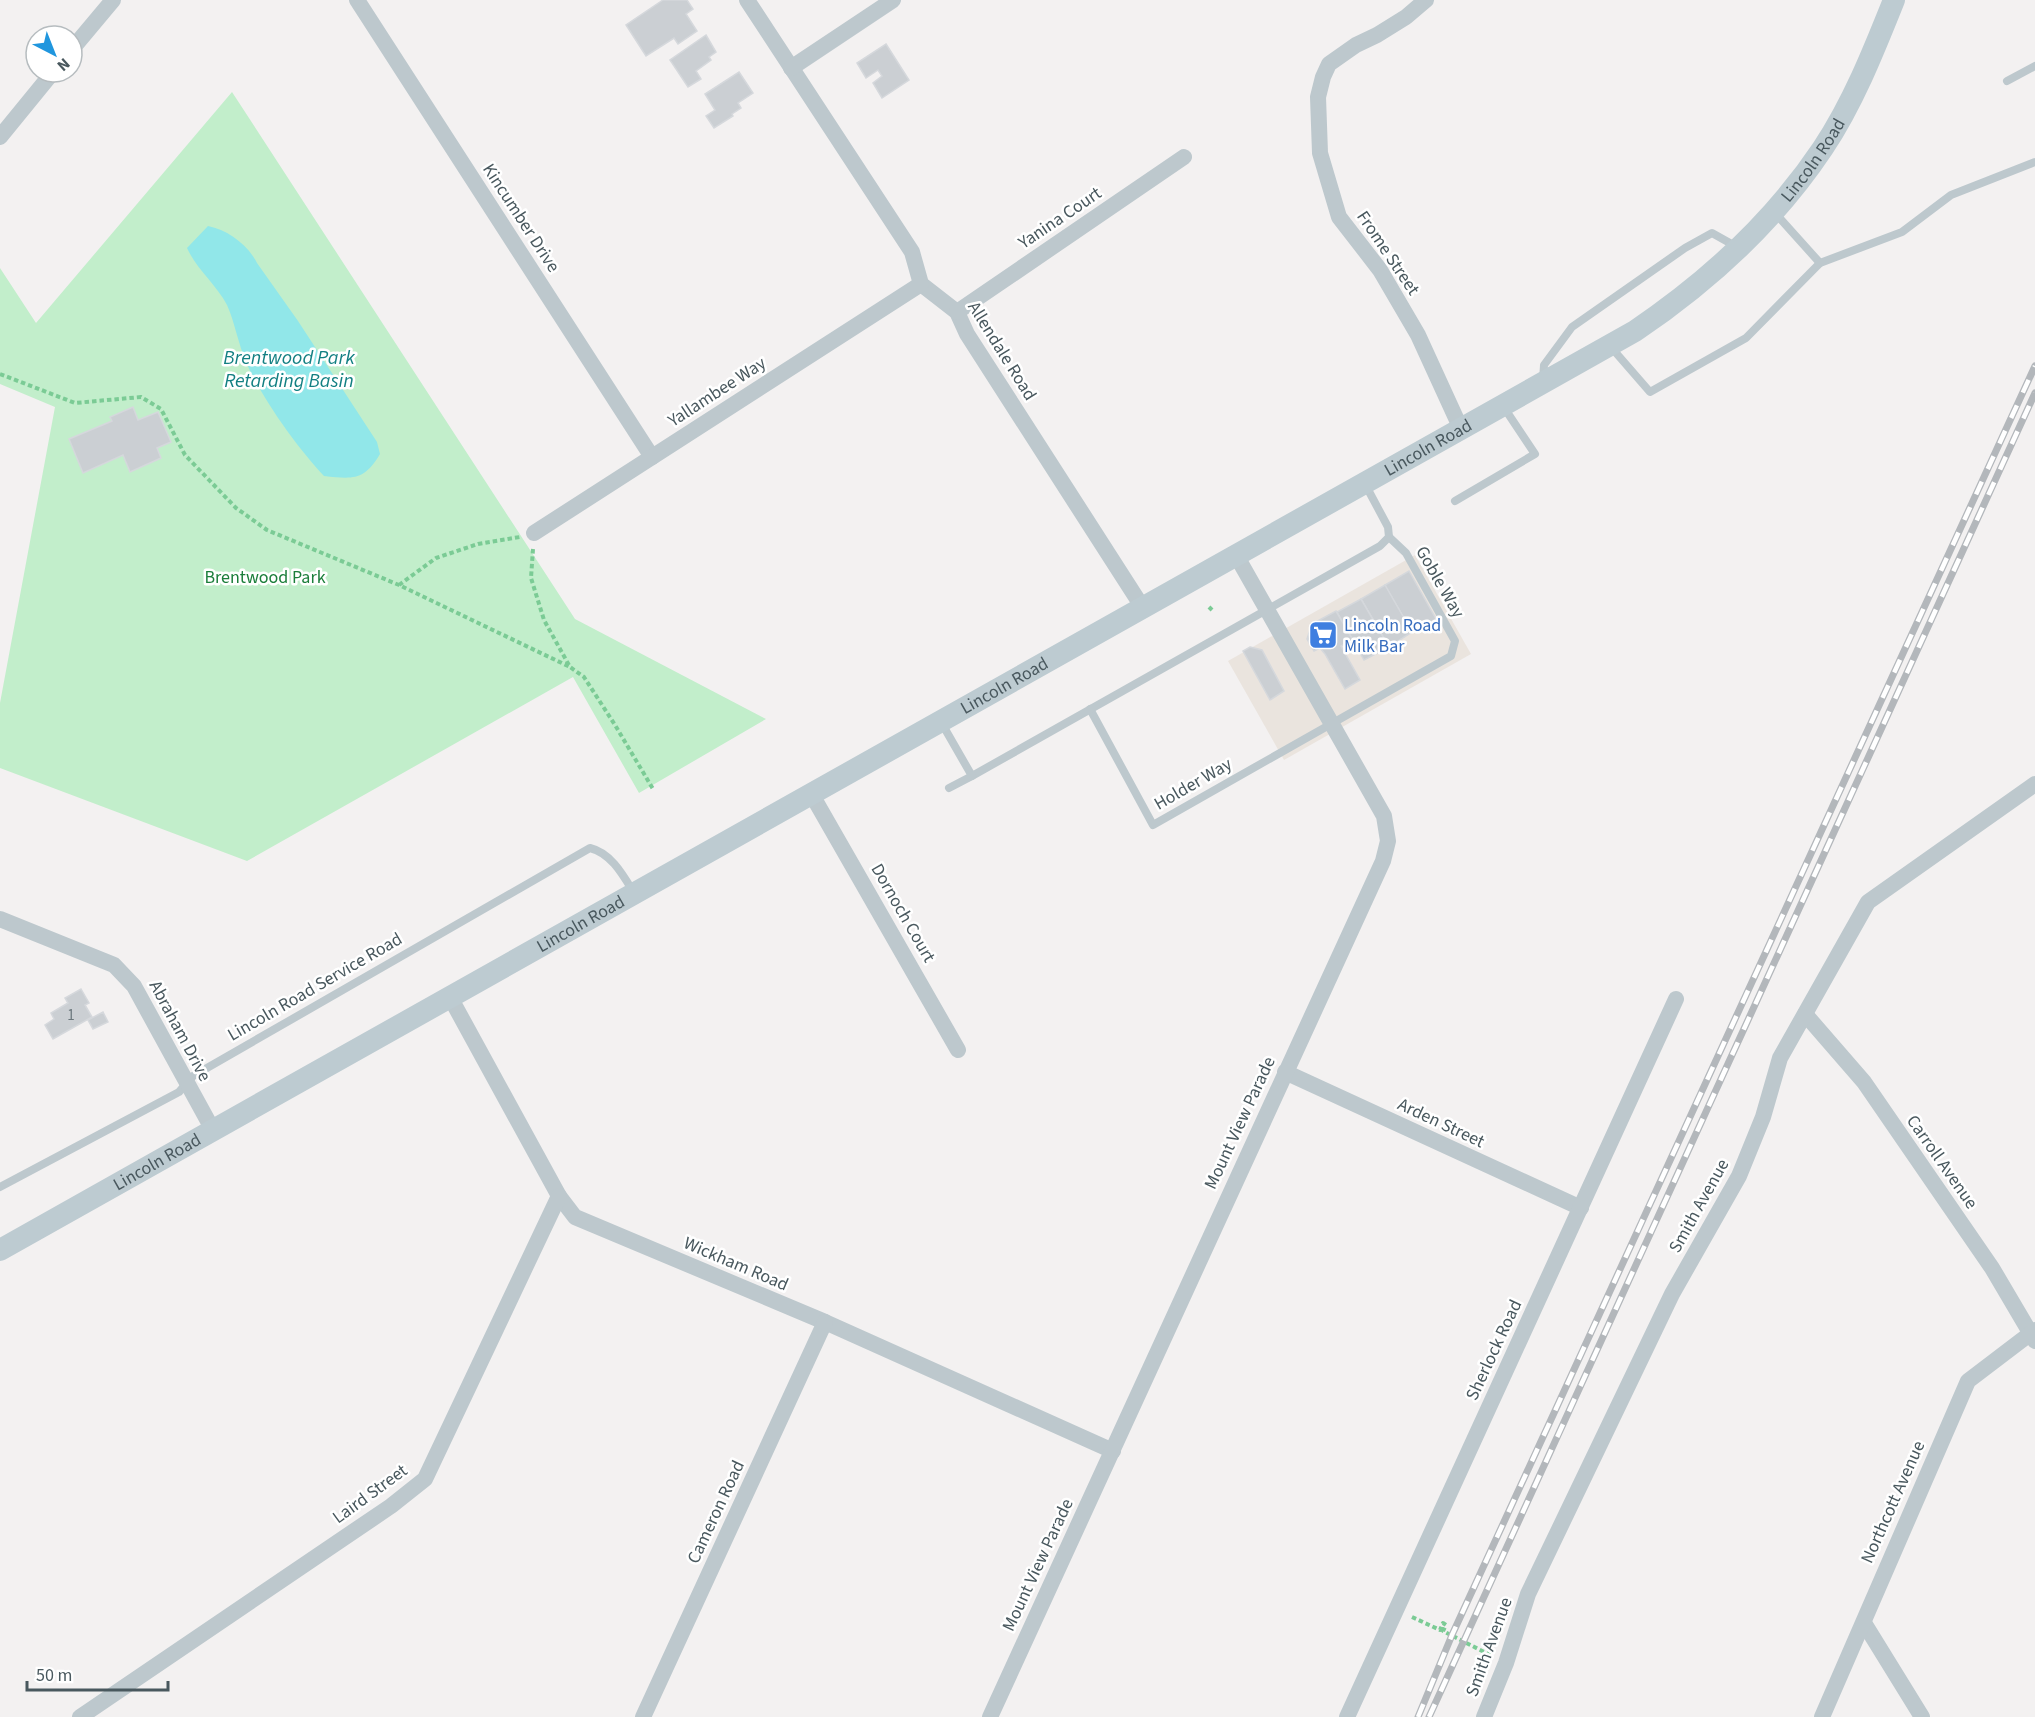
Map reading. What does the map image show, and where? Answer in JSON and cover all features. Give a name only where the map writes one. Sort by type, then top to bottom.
[{"type":"main road","name":"Lincoln Road","points":[[0,1250],[214,1132],[634,893],[813,795],[940,721],[1610,345],[1677,302],[1740,249],[1775,212],[1824,147],[1841,118],[1894,0]]},
{"type":"street","points":[[84,35],[113,0]]},
{"type":"street","name":"Kincumber Drive","points":[[357,0],[652,457]]},
{"type":"street","points":[[747,0],[912,252],[921,284]]},
{"type":"street","points":[[791,68],[893,0]]},
{"type":"street","name":"Frome Street","points":[[1426,0],[1406,17],[1341,54],[1329,64],[1318,97],[1320,153],[1339,217],[1380,270],[1412,326],[1461,429]]},
{"type":"street","points":[[0,137],[43,84]]},
{"type":"street","name":"Yanina Court","points":[[957,312],[1184,157]]},
{"type":"street","name":"Yallambee Way","points":[[534,533],[921,284]]},
{"type":"street","name":"Allendale Road","points":[[921,284],[957,312],[967,334],[1143,608]]},
{"type":"street","name":"Mount View Parade","points":[[990,1717],[1383,861],[1388,841],[1384,816],[1236,555]]},
{"type":"street","name":"Smith Avenue","points":[[1484,1717],[1506,1663],[1528,1594],[1672,1294],[1739,1176],[1763,1117],[1780,1058],[1868,902],[2033,791]]},
{"type":"street","name":"Dornoch Court","points":[[813,795],[958,1050]]},
{"type":"street","name":"Abraham Drive","points":[[0,919],[114,965],[134,986],[186,1085],[214,1132]]},
{"type":"street","name":"Wickham Road","points":[[450,997],[559,1196],[575,1218],[825,1322],[1113,1451]]},
{"type":"street","name":"Sherlock Road","points":[[1347,1717],[1676,999]]},
{"type":"street","name":"Carroll Avenue","points":[[1805,1014],[1864,1082],[1992,1268],[2033,1334]]},
{"type":"street","name":"Arden Street","points":[[1285,1072],[1581,1208]]},
{"type":"street","name":"Laird Street","points":[[80,1717],[391,1506],[425,1479],[559,1196]]},
{"type":"street","name":"Cameron Road","points":[[643,1717],[825,1322]]},
{"type":"street","name":"Northcott Avenue","points":[[1822,1717],[1968,1381],[2033,1334]]},
{"type":"street","points":[[1864,1623],[1922,1717]]},
{"type":"lane","points":[[2007,81],[2035,66]]},
{"type":"lane","points":[[1610,345],[1650,392],[1746,338],[1820,263],[1902,232],[1952,195],[2035,162]]},
{"type":"lane","points":[[1775,212],[1820,263]]},
{"type":"lane","points":[[1542,383],[1544,365],[1572,327],[1685,249],[1712,233],[1728,240],[1740,249]]},
{"type":"lane","points":[[1455,501],[1535,454],[1503,405]]},
{"type":"lane","points":[[950,788],[1380,546],[1389,537],[1388,527],[1365,483]]},
{"type":"lane","name":"Goble Way","points":[[1333,723],[1451,656],[1455,641],[1406,554],[1389,537]]},
{"type":"lane","name":"Holder Way","points":[[1090,709],[1153,825],[1333,723]]},
{"type":"lane","points":[[940,721],[972,776]]},
{"type":"lane","name":"Lincoln Road Service Road","points":[[0,1187],[179,1092],[193,1076],[590,848],[599,850],[619,868],[634,893]]},
{"type":"path","points":[[0,374],[75,403],[141,397],[162,409],[185,455],[236,508],[267,530],[399,585],[570,666],[584,677],[653,789]]},
{"type":"path","points":[[399,585],[436,558],[478,544],[511,540],[534,533],[531,578],[544,620],[570,666]]},
{"type":"path","points":[[1396,1610],[1440,1630],[1443,1623],[1446,1624],[1443,1631],[1506,1663]]},
{"type":"shaded area","points":[[1415,555],[1471,654],[1284,760],[1228,661]]},
{"type":"green space","name":"Brentwood Park","points":[[232,92],[575,619],[766,719],[639,793],[573,677],[247,861],[0,768],[0,703],[55,407],[0,384],[0,268],[36,323]]},
{"type":"water","name":"Brentwood Park Retarding Basin","points":[[208,226],[230,235],[248,250],[298,321],[377,442],[380,454],[363,474],[343,478],[324,476],[291,437],[271,407],[246,362],[227,305],[187,248]]},
{"type":"building","points":[[663,0],[687,0],[693,9],[686,14],[697,31],[678,44],[674,38],[646,56],[626,25]]},
{"type":"building","points":[[706,35],[716,52],[709,57],[711,60],[696,71],[701,79],[688,87],[670,60]]},
{"type":"building","points":[[886,44],[909,80],[882,98],[873,83],[882,76],[878,70],[866,78],[857,63]]},
{"type":"building","points":[[739,72],[753,93],[738,103],[741,108],[732,114],[733,116],[714,128],[706,116],[715,110],[705,94]]},
{"type":"building","points":[[133,407],[138,420],[158,412],[171,442],[157,448],[161,458],[130,472],[123,455],[83,473],[69,439],[112,421],[110,417]]},
{"type":"building","points":[[1409,571],[1436,619],[1412,632],[1385,585]]},
{"type":"building","points":[[1385,585],[1412,632],[1389,647],[1361,599]]},
{"type":"building","points":[[1361,599],[1389,647],[1364,660],[1337,612]]},
{"type":"building","points":[[1336,611],[1353,640],[1341,646],[1360,680],[1345,689],[1325,654],[1320,648],[1314,651],[1307,639],[1312,624]]},
{"type":"building","points":[[1250,647],[1262,650],[1284,691],[1270,700],[1243,651]]},
{"type":"building","points":[[81,989],[89,1003],[85,1005],[92,1017],[53,1039],[45,1025],[54,1019],[51,1013],[68,1003],[65,998]]},
{"type":"building","points":[[103,1012],[108,1022],[93,1029],[88,1020]]},
{"type":"railway","points":[[1418,1717],[1452,1635],[2035,366]]},
{"type":"railway","points":[[1429,1717],[2035,393]]},
{"type":"place","name":"Lincoln Road Milk Bar","points":[[1323,635]]}]
